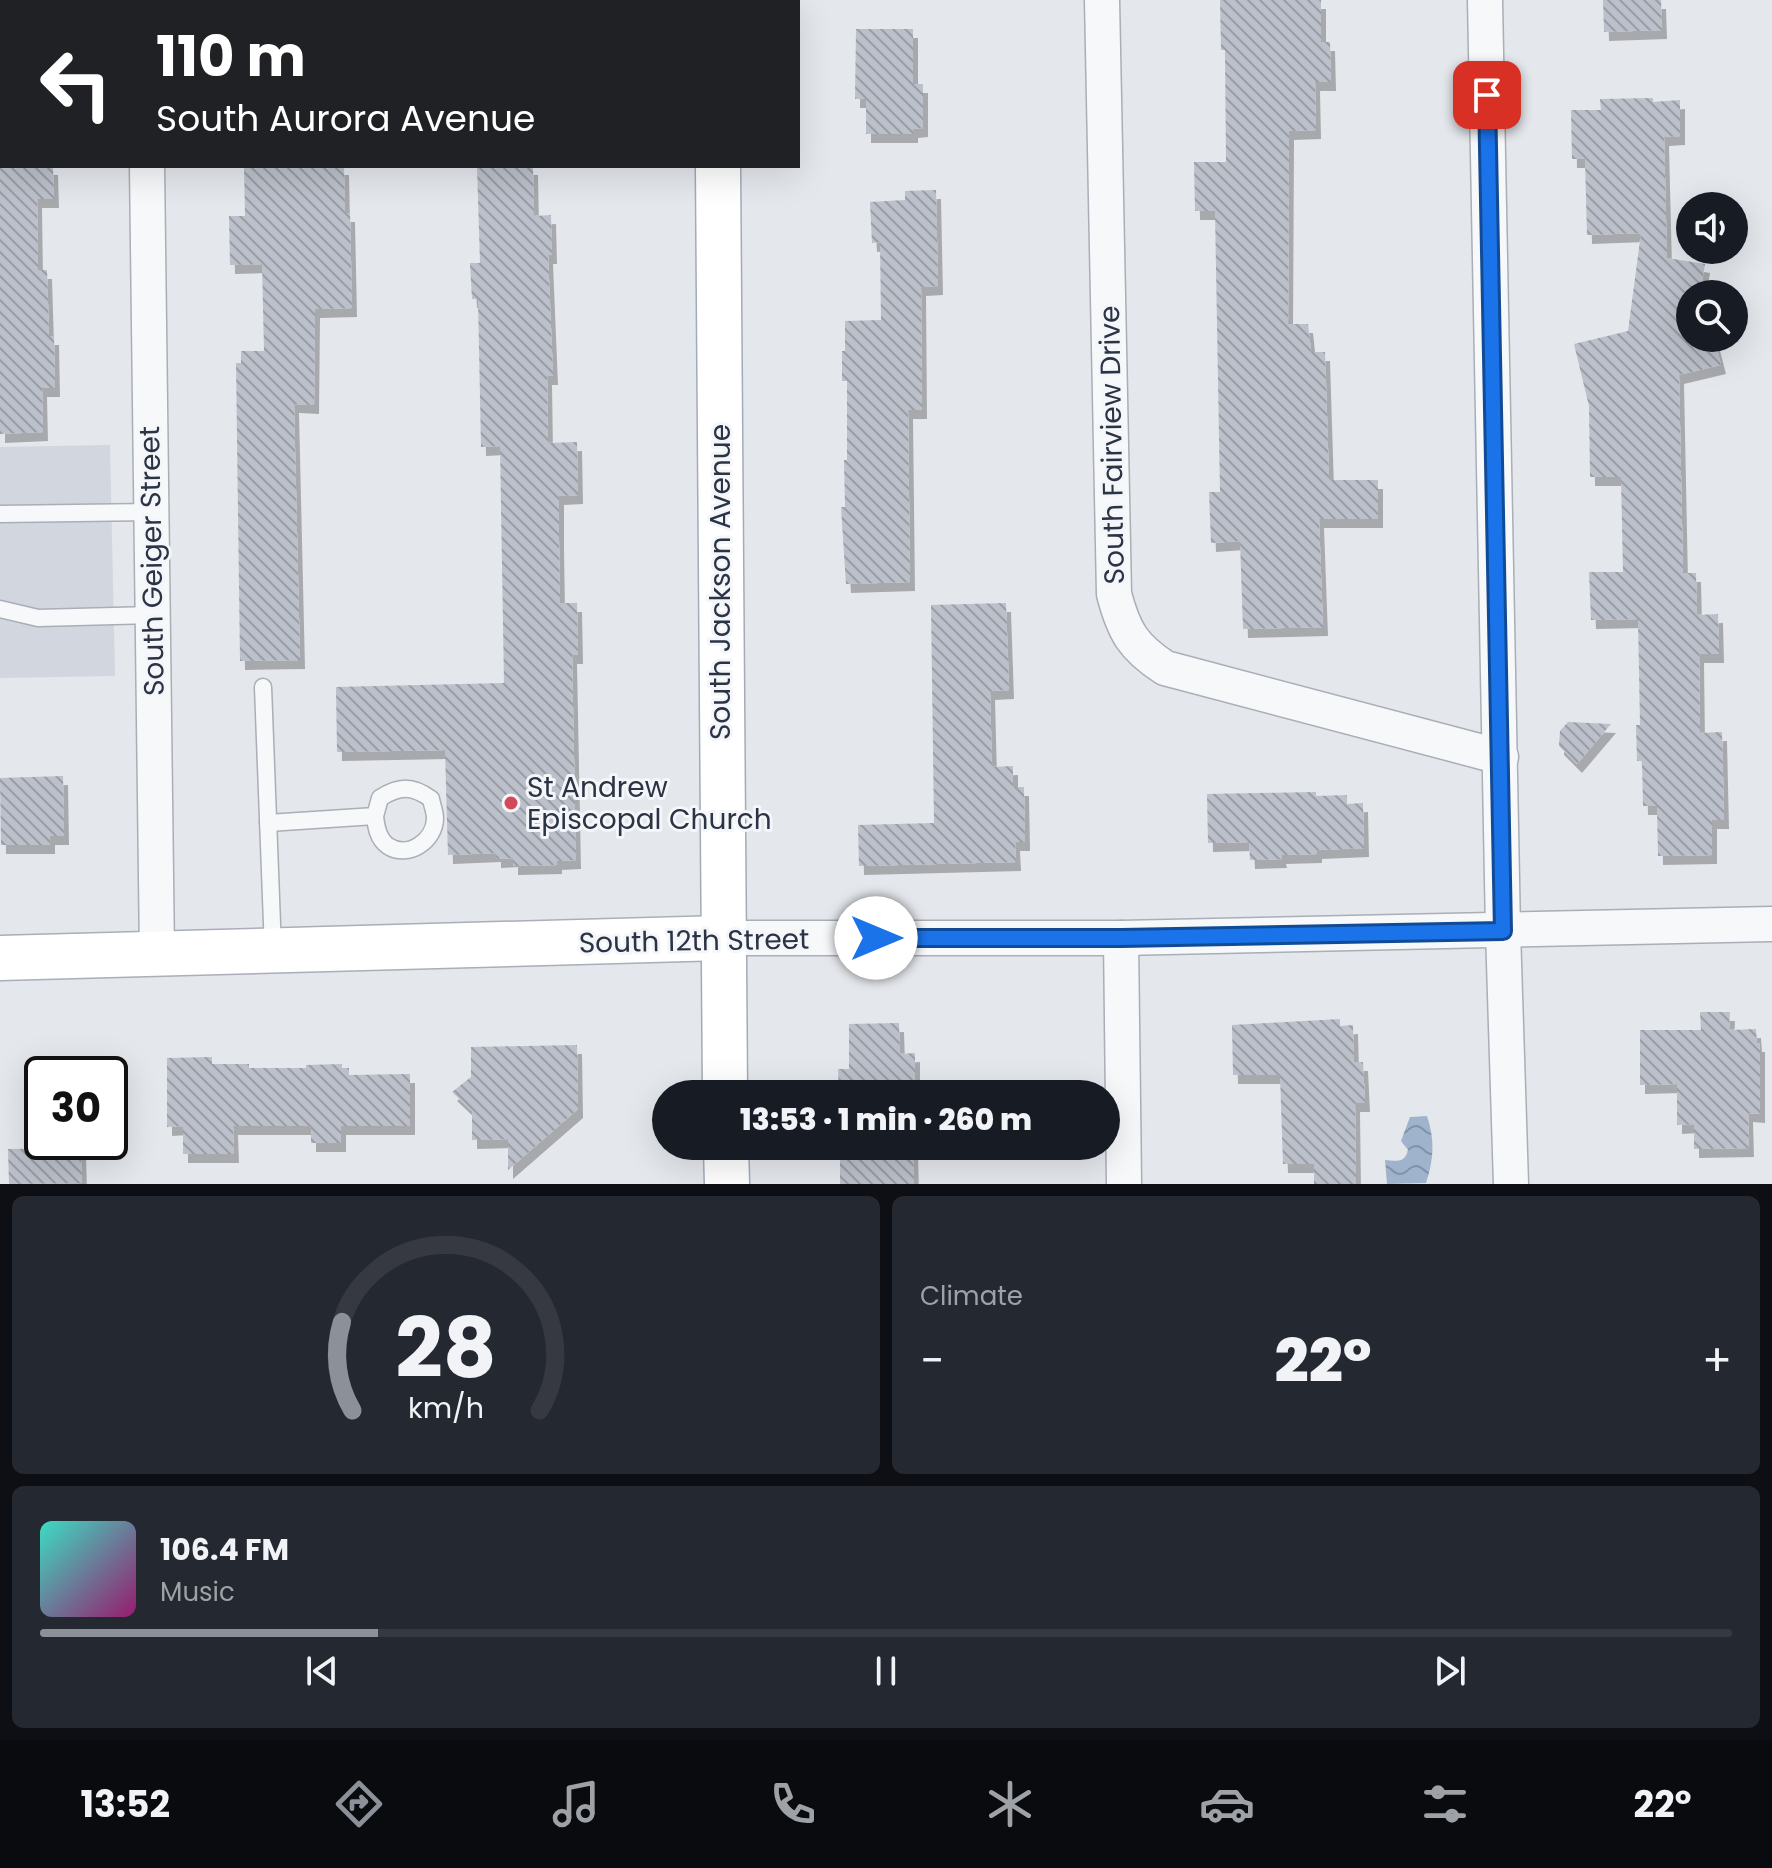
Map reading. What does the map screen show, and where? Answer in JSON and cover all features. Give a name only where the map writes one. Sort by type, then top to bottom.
[{"type":"main road","name":"South Jackson Avenue","points":[[718,168],[725,1080]]},
{"type":"main road","name":"South 12th Street","points":[[0,958],[722,938]]},
{"type":"main road","points":[[726,1160],[727,1184]]},
{"type":"street","name":"South Fairview Drive","points":[[1102,0],[1114,594],[1122,624],[1144,654],[1165,668],[1501,757]]},
{"type":"street","points":[[1485,0],[1503,931],[1511,1184]]},
{"type":"street","name":"South Geiger Street","points":[[147,168],[157,955]]},
{"type":"street","name":"South 12th Street","points":[[722,938],[1121,938],[1772,924]]},
{"type":"street","points":[[1121,938],[1124,1184]]},
{"type":"lane","points":[[0,514],[151,512]]},
{"type":"lane","points":[[0,609],[38,618],[153,615]]},
{"type":"lane","points":[[263,687],[273,952]]},
{"type":"lane","points":[[268,823],[375,816]]},
{"type":"shaded area","points":[[110,445],[115,676],[0,678],[0,447]]},
{"type":"water","points":[[1427,1116],[1432,1150],[1426,1183],[1387,1184],[1385,1160],[1400,1160],[1407,1154],[1408,1150],[1401,1141],[1410,1117]]},
{"type":"building","points":[[1220,0],[1321,0],[1321,42],[1330,42],[1331,82],[1315,82],[1316,130],[1289,131],[1288,324],[1308,324],[1311,352],[1325,352],[1329,480],[1378,480],[1378,519],[1319,519],[1323,627],[1243,629],[1240,541],[1211,543],[1209,492],[1220,492],[1215,211],[1195,211],[1194,162],[1226,162],[1225,50],[1221,50]]},
{"type":"building","points":[[1603,0],[1661,0],[1662,30],[1604,32]]},
{"type":"building","points":[[856,29],[913,29],[913,84],[923,84],[923,128],[913,129],[913,134],[866,134],[866,99],[855,99]]},
{"type":"building","points":[[1600,99],[1680,100],[1680,136],[1664,137],[1667,258],[1676,259],[1676,264],[1705,264],[1702,280],[1676,280],[1676,352],[1718,352],[1721,365],[1679,375],[1683,573],[1696,573],[1697,615],[1718,614],[1719,654],[1699,654],[1700,733],[1722,732],[1724,820],[1712,820],[1712,855],[1658,856],[1657,806],[1643,806],[1642,761],[1637,761],[1636,725],[1640,725],[1638,619],[1591,620],[1589,572],[1623,572],[1621,477],[1590,477],[1589,406],[1574,344],[1628,331],[1641,233],[1587,235],[1585,159],[1572,159],[1571,110],[1601,110]]},
{"type":"building","points":[[0,168],[53,168],[54,199],[37,199],[38,270],[47,270],[49,336],[54,336],[55,388],[42,388],[43,432],[0,434]]},
{"type":"building","points":[[244,168],[344,168],[345,213],[350,213],[352,308],[315,309],[314,405],[294,404],[300,660],[240,661],[236,363],[241,363],[241,351],[264,351],[262,264],[230,265],[229,216],[245,216]]},
{"type":"building","points":[[477,168],[533,168],[534,216],[551,215],[552,255],[548,255],[553,376],[547,376],[548,443],[577,442],[578,495],[559,496],[560,603],[577,603],[578,655],[572,655],[576,860],[557,861],[557,865],[513,866],[513,858],[496,859],[496,853],[448,855],[445,750],[337,752],[336,687],[504,683],[500,446],[481,447],[478,299],[472,299],[470,263],[480,263]]},
{"type":"building","points":[[936,190],[938,286],[921,287],[922,410],[908,410],[910,582],[846,584],[841,507],[845,507],[847,381],[842,381],[842,351],[845,351],[845,321],[881,320],[880,242],[872,243],[870,202],[905,200],[905,191]]},
{"type":"building","points":[[1006,603],[1009,690],[990,691],[992,767],[1013,766],[1013,787],[1024,787],[1025,842],[1015,842],[1016,862],[859,866],[858,825],[934,823],[931,605]]},
{"type":"building","points":[[1568,722],[1611,724],[1577,764],[1559,746],[1560,731]]},
{"type":"building","points":[[63,776],[64,836],[50,836],[50,845],[1,845],[0,778]]},
{"type":"building","points":[[1316,792],[1316,796],[1347,795],[1347,804],[1363,803],[1364,848],[1317,850],[1317,854],[1250,860],[1249,842],[1208,843],[1207,794]]},
{"type":"building","points":[[1700,1012],[1730,1012],[1729,1030],[1756,1029],[1757,1043],[1760,1043],[1760,1114],[1748,1113],[1749,1148],[1694,1149],[1694,1124],[1677,1125],[1677,1084],[1640,1085],[1640,1030],[1701,1030]]},
{"type":"building","points":[[1340,1019],[1340,1026],[1353,1025],[1354,1062],[1363,1062],[1365,1103],[1355,1103],[1356,1184],[1314,1184],[1314,1164],[1283,1164],[1280,1075],[1233,1075],[1232,1025]]},
{"type":"building","points":[[899,1023],[900,1054],[915,1053],[915,1080],[838,1080],[838,1069],[849,1069],[849,1024]]},
{"type":"building","points":[[577,1045],[578,1109],[508,1170],[508,1139],[472,1140],[472,1111],[452,1092],[471,1077],[471,1047]]},
{"type":"building","points":[[212,1057],[212,1064],[249,1064],[249,1068],[306,1068],[306,1065],[342,1064],[342,1068],[349,1068],[349,1075],[410,1074],[410,1126],[341,1126],[341,1143],[311,1143],[311,1126],[233,1126],[234,1154],[183,1154],[183,1126],[167,1127],[167,1058]]},
{"type":"building","points":[[8,1149],[24,1149],[24,1160],[81,1160],[82,1183],[9,1184]]},
{"type":"building","points":[[840,1160],[913,1160],[914,1184],[840,1184]]},
{"type":"place","name":"St Andrew Episcopal Church","points":[[511,803]]},
{"type":"route","points":[[876,938],[1121,938],[1503,931],[1487,95]]}]
